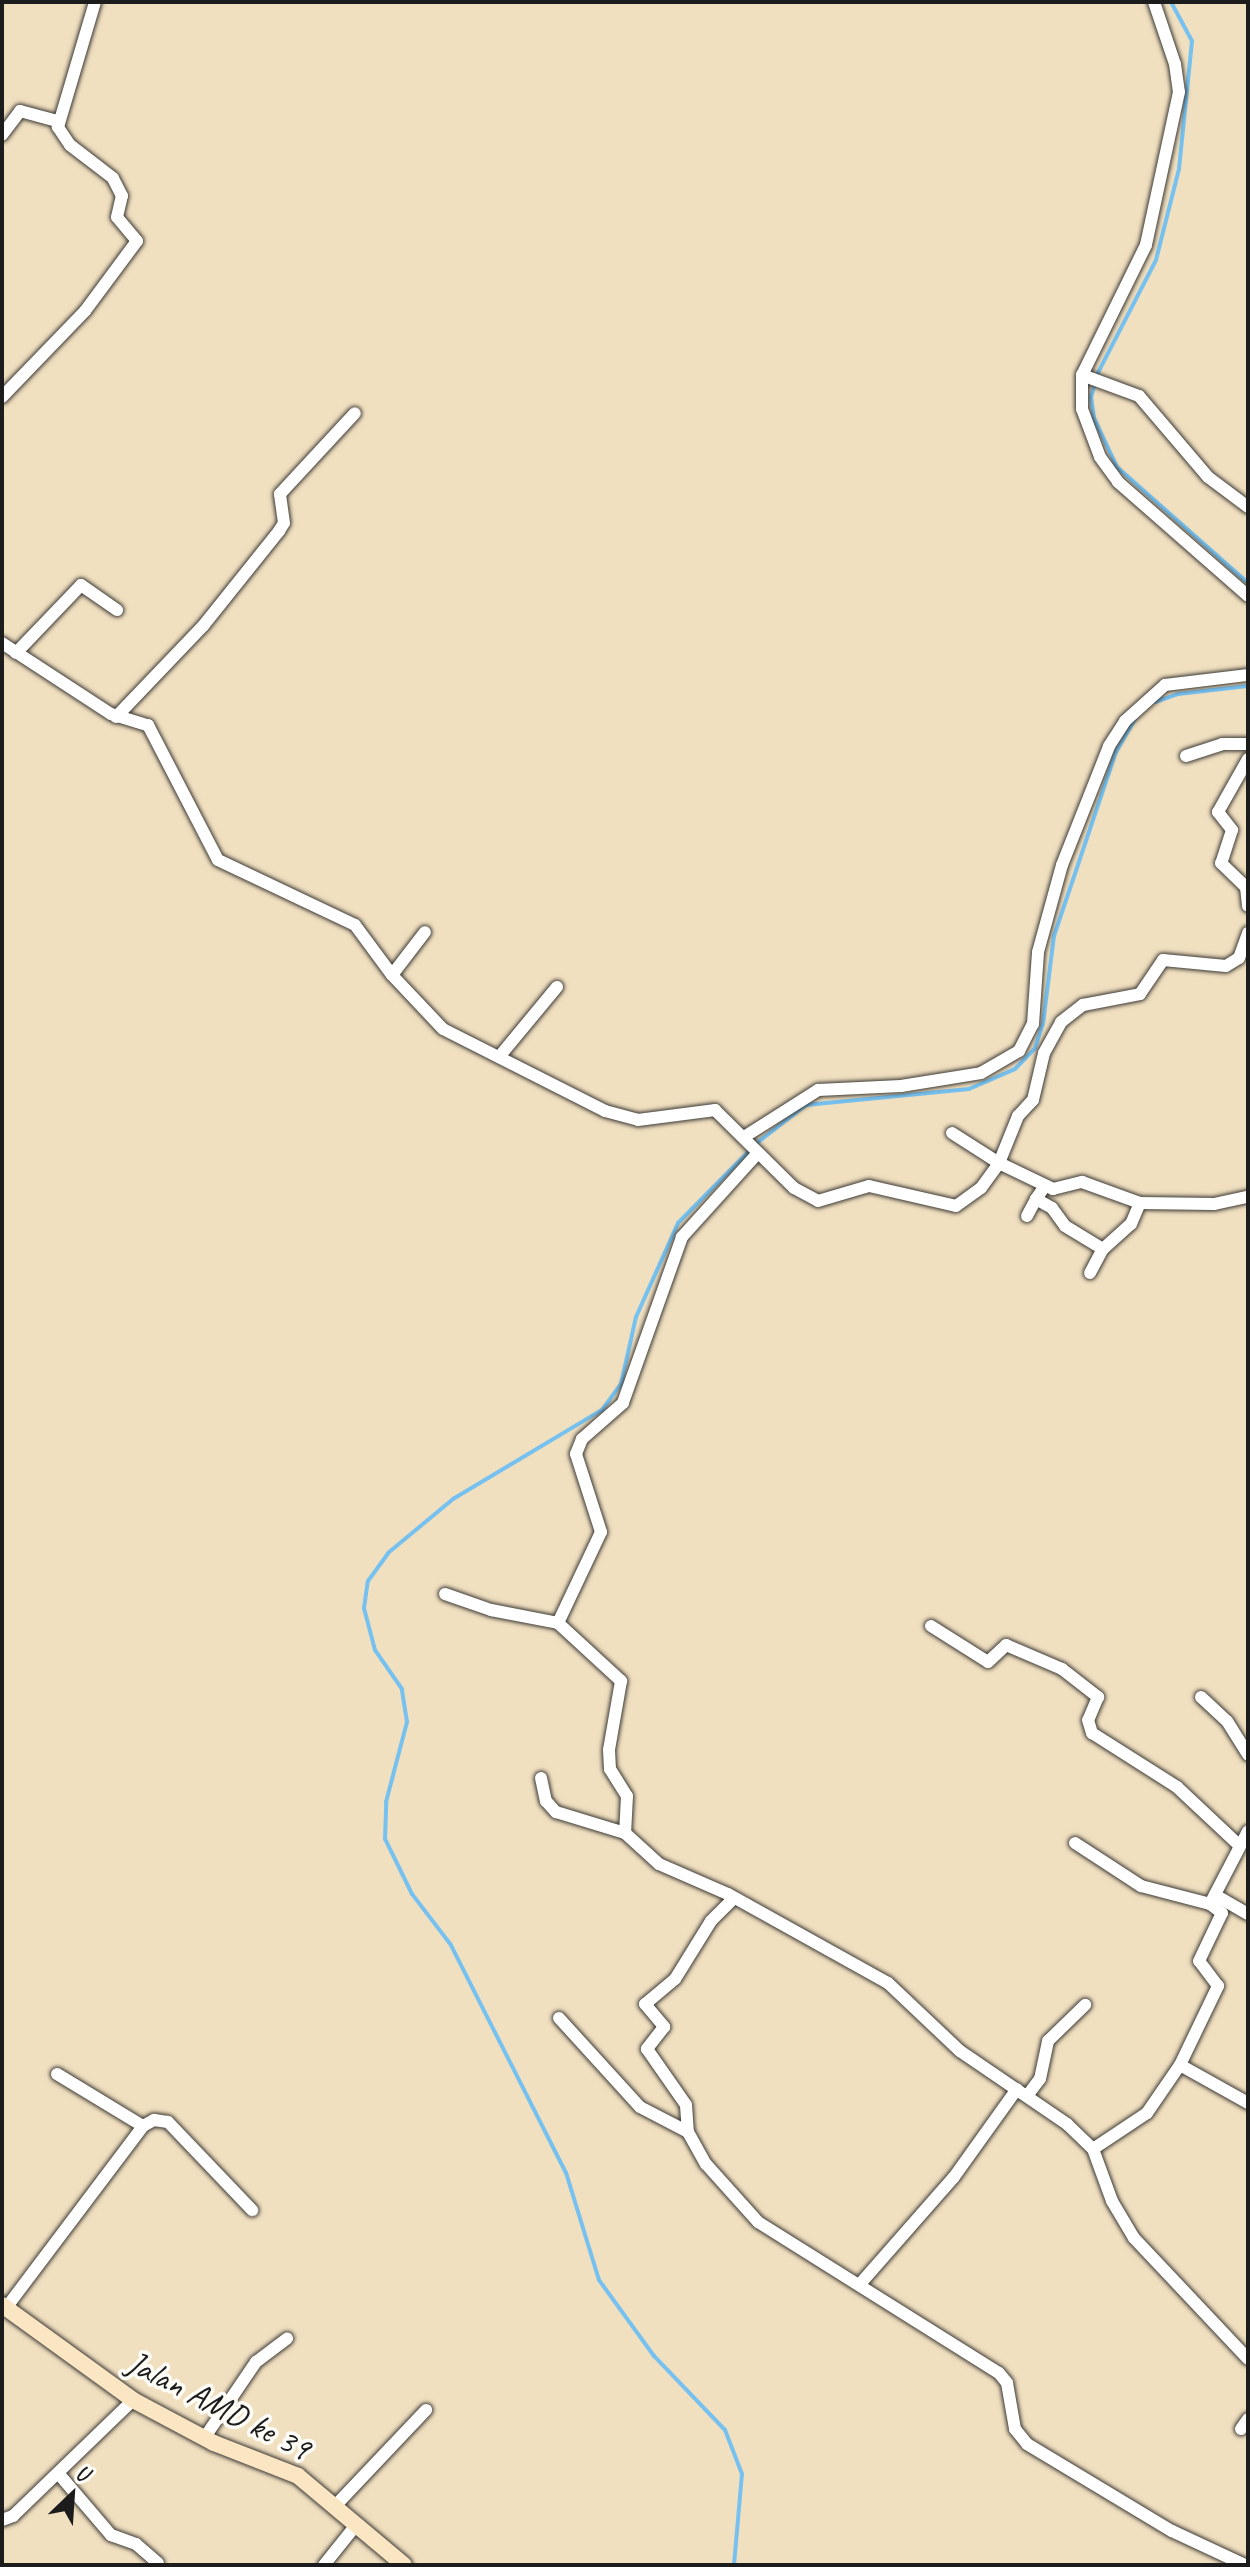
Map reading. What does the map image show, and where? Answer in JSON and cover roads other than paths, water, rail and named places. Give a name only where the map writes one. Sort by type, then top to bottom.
[{"type":"street","points":[[2,397],[85,311],[137,241],[117,217],[122,196],[113,178],[70,145],[57,121],[95,2]]},
{"type":"street","points":[[1154,2],[1178,76],[1175,115],[1146,245],[1082,375],[1088,430],[1118,482],[1248,596]]},
{"type":"street","points":[[2,135],[20,111],[57,121]]},
{"type":"street","points":[[1082,375],[1139,396],[1208,477],[1248,507]]},
{"type":"street","points":[[116,717],[203,626],[279,531],[284,523],[280,494],[355,413]]},
{"type":"street","points":[[16,653],[81,585],[117,610]]},
{"type":"street","points":[[2,643],[116,717],[148,725],[218,860],[355,925],[392,975],[443,1029],[605,1111],[638,1120],[715,1110],[794,1188],[818,1201],[869,1186],[956,1206],[981,1188],[999,1163],[1018,1116],[1033,1100],[1044,1053],[1061,1022],[1083,1005],[1140,994],[1163,960],[1226,966],[1239,958],[1248,932]]},
{"type":"street","points":[[744,1137],[818,1090],[901,1086],[981,1073],[1019,1051],[1033,1024],[1038,952],[1062,865],[1109,746],[1125,721],[1165,685],[1248,675]]},
{"type":"street","points":[[1186,756],[1222,744],[1248,744]]},
{"type":"street","points":[[1248,759],[1218,812],[1232,830],[1221,863],[1246,887],[1248,906]]},
{"type":"street","points":[[392,975],[425,932]]},
{"type":"street","points":[[499,1057],[557,987]]},
{"type":"street","points":[[952,1133],[999,1163],[1058,1190],[1082,1182],[1140,1203],[1214,1204],[1248,1197]]},
{"type":"street","points":[[558,1623],[601,1532],[578,1446],[623,1403],[650,1316],[687,1230],[757,1154]]},
{"type":"street","points":[[1027,1216],[1045,1186]]},
{"type":"street","points":[[1036,1199],[1052,1208],[1065,1226],[1103,1249]]},
{"type":"street","points":[[1090,1273],[1103,1249],[1125,1232],[1140,1203]]},
{"type":"street","points":[[445,1594],[491,1610],[558,1623],[621,1681],[609,1750],[610,1769],[627,1796],[625,1833]]},
{"type":"street","points":[[931,1626],[988,1662],[1006,1645],[1062,1669],[1098,1697],[1088,1720],[1092,1733],[1177,1787],[1240,1846]]},
{"type":"street","points":[[1201,1697],[1227,1721],[1248,1755]]},
{"type":"street","points":[[541,1778],[546,1801],[556,1812],[625,1833],[659,1864],[734,1898],[888,1983],[960,2051],[1022,2093],[1093,2149],[1112,2201],[1134,2238],[1248,2359]]},
{"type":"street","points":[[1212,1900],[1248,1831]]},
{"type":"street","points":[[1075,1843],[1141,1886],[1212,1900],[1248,1914]]},
{"type":"street","points":[[734,1898],[711,1921],[675,1979],[645,2004],[664,2027],[647,2049],[686,2105],[688,2132],[706,2164],[758,2222],[999,2373],[1007,2383],[1015,2429],[1027,2444],[1172,2531],[1245,2565]]},
{"type":"street","points":[[1093,2149],[1147,2113],[1180,2065],[1218,1986],[1199,1961],[1222,1913],[1212,1900]]},
{"type":"street","points":[[860,2284],[954,2177],[1022,2093],[1040,2079],[1048,2041],[1085,2005]]},
{"type":"street","points":[[559,2018],[640,2107],[688,2132]]},
{"type":"street","points":[[1180,2065],[1248,2103]]},
{"type":"street","points":[[57,2074],[143,2126]]},
{"type":"street","points":[[4,2306],[143,2126],[154,2120],[168,2122],[252,2210]]},
{"type":"street","name":"Jalan AMD ke 39","points":[[4,2306],[133,2400],[205,2437],[288,2470],[336,2505],[404,2565]]},
{"type":"street","points":[[205,2437],[256,2362],[287,2339]]},
{"type":"street","points":[[2,2520],[58,2473],[133,2400]]},
{"type":"street","points":[[336,2505],[426,2410]]},
{"type":"street","points":[[58,2473],[111,2535],[136,2544],[158,2563]]},
{"type":"street","points":[[324,2565],[356,2525]]},
{"type":"waterway","points":[[1171,2],[1192,41],[1179,169],[1156,260],[1098,373],[1091,397],[1094,418],[1117,467],[1248,583]]},
{"type":"waterway","points":[[1155,702],[1178,694],[1248,686]]},
{"type":"waterway","points":[[734,2565],[742,2474],[725,2430],[654,2356],[599,2280],[566,2173],[451,1945],[412,1894],[385,1839],[386,1802],[407,1722],[402,1689],[375,1650],[364,1608],[368,1581],[388,1553],[453,1499],[602,1410],[621,1384],[636,1317],[678,1223],[758,1142],[806,1105],[969,1089],[1015,1069],[1035,1048],[1043,1024],[1054,936],[1116,752],[1136,718]]}]
